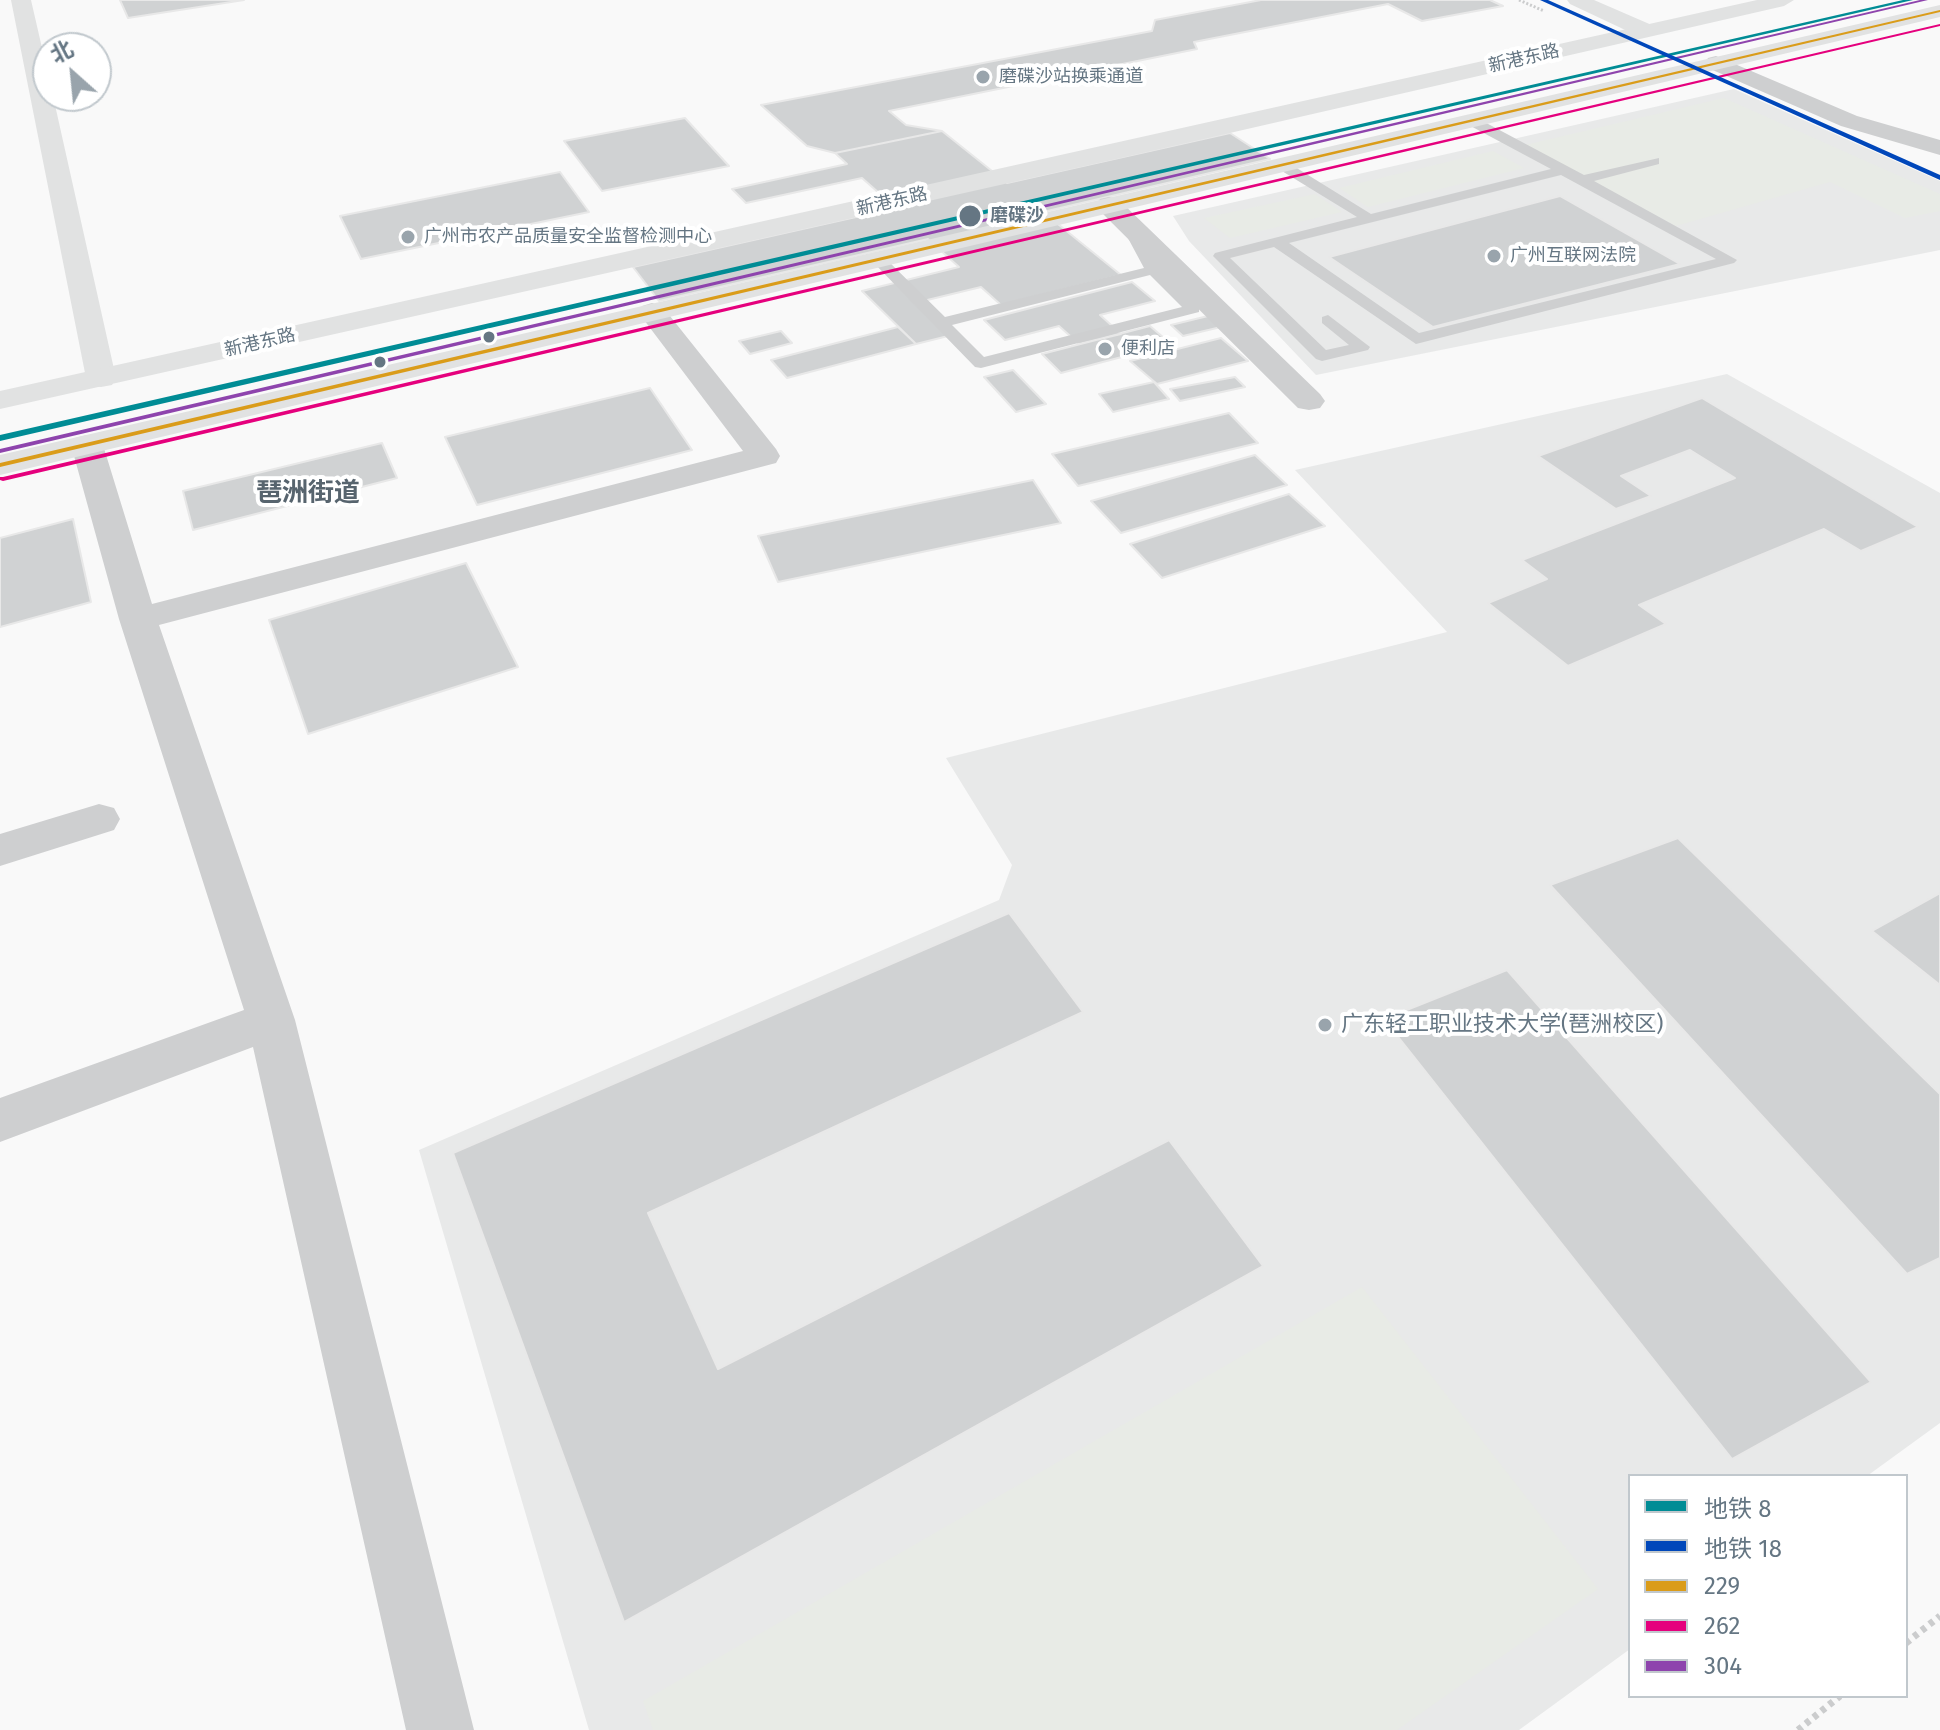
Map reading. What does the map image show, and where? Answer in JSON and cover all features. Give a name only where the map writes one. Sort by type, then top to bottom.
[{"type":"main road","points":[[21,0],[101,378]]},
{"type":"main road","points":[[1577,0],[1646,31]]},
{"type":"main road","name":"新港东路","points":[[0,400],[1784,0]]},
{"type":"main road","points":[[1759,5],[1737,20],[1741,28],[1781,39],[1835,35]]},
{"type":"main road","points":[[0,465],[878,259],[1117,212],[1282,165],[1940,11]]},
{"type":"main road","points":[[1676,24],[1716,63]]},
{"type":"main road","points":[[1596,42],[1650,40],[1677,48],[1686,54],[1688,60],[1670,74]]},
{"type":"street","points":[[1716,63],[1849,121],[1940,148]]},
{"type":"street","points":[[1117,212],[1309,401]]},
{"type":"street","points":[[138,619],[764,456],[652,312]]},
{"type":"street","points":[[87,445],[138,619],[271,1020],[440,1730]]},
{"type":"street","points":[[0,850],[99,819]]},
{"type":"street","points":[[0,1120],[271,1020]]},
{"type":"lane","points":[[1277,242],[1416,339],[1729,260],[1470,120]]},
{"type":"lane","points":[[1582,180],[1654,161]]},
{"type":"lane","points":[[1282,165],[1370,219]]},
{"type":"lane","points":[[1328,320],[1362,347],[1322,356],[1220,256],[1563,170]]},
{"type":"lane","points":[[878,259],[981,363],[1193,309],[1153,270],[1117,212]]},
{"type":"lane","points":[[941,323],[1153,270]]},
{"type":"path","points":[[1908,1641],[1940,1616]]},
{"type":"path","points":[[1798,1730],[1838,1698]]},
{"type":"shaded area","points":[[1734,89],[1940,181],[1940,250],[1316,375],[1189,241],[1173,216]]},
{"type":"shaded area","points":[[1724,98],[1940,194],[1940,211],[1905,218],[1830,182],[1676,226],[1525,145]]},
{"type":"shaded area","points":[[1493,151],[1524,168],[1368,207],[1339,188]]},
{"type":"shaded area","points":[[1315,194],[1342,212],[1230,238],[1204,218]]},
{"type":"shaded area","name":"广东轻工职业技术大学(琶洲校区)","points":[[1727,374],[1940,493],[1940,1423],[1870,1474],[1628,1474],[1628,1650],[1519,1730],[589,1730],[419,1150],[999,900],[1012,865],[946,758],[1447,632],[1295,470]]},
{"type":"shaded area","points":[[1362,1287],[1598,1589],[1397,1730],[653,1730],[643,1701]]},
{"type":"building","points":[[120,0],[244,0],[128,18]]},
{"type":"building","name":"磨碟沙站换乘通道","points":[[1261,0],[1490,0],[1503,6],[1422,21],[1388,4],[1194,42],[1197,49],[889,111],[906,125],[942,131],[835,153],[807,146],[761,105],[1152,31],[1155,20]]},
{"type":"building","points":[[685,118],[729,166],[602,191],[564,141]]},
{"type":"building","name":"磨碟沙","points":[[942,131],[1007,183],[1230,133],[1270,159],[1043,212],[1121,275],[1001,305],[981,287],[915,303],[948,336],[916,344],[862,291],[959,267],[928,239],[659,301],[633,267],[896,208],[862,178],[746,203],[732,189],[847,164],[835,153]]},
{"type":"building","name":"广州市农产品质量安全监督检测中心","points":[[560,172],[589,212],[361,259],[340,216]]},
{"type":"building","points":[[1560,196],[1680,264],[1433,327],[1329,257]]},
{"type":"building","points":[[1132,282],[1155,301],[1100,315],[1121,334],[1079,344],[1059,326],[1005,340],[984,320]]},
{"type":"building","points":[[1208,316],[1221,327],[1183,336],[1171,325]]},
{"type":"building","name":"便利店","points":[[1150,326],[1171,344],[1061,373],[1042,354]]},
{"type":"building","points":[[898,327],[916,344],[787,378],[771,360]]},
{"type":"building","points":[[781,331],[792,343],[750,354],[739,341]]},
{"type":"building","points":[[1221,338],[1248,361],[1157,384],[1130,361]]},
{"type":"building","points":[[1013,370],[1046,404],[1016,412],[984,377]]},
{"type":"building","points":[[1235,377],[1245,387],[1180,401],[1170,389]]},
{"type":"building","points":[[1154,382],[1169,399],[1113,412],[1099,394]]},
{"type":"building","points":[[650,388],[692,450],[477,505],[445,437]]},
{"type":"building","points":[[1702,398],[1918,527],[1861,551],[1824,529],[1639,605],[1666,624],[1568,666],[1488,603],[1547,579],[1522,560],[1735,478],[1690,450],[1621,476],[1651,496],[1616,509],[1538,456]]},
{"type":"building","points":[[1229,413],[1258,443],[1078,486],[1052,454]]},
{"type":"building","points":[[382,443],[397,478],[193,530],[183,491]]},
{"type":"building","points":[[1255,455],[1287,485],[1121,533],[1091,501]]},
{"type":"building","points":[[1033,480],[1061,523],[778,582],[758,536]]},
{"type":"building","points":[[1289,494],[1325,526],[1162,578],[1130,544]]},
{"type":"building","points":[[73,519],[91,602],[0,627],[0,538]]},
{"type":"building","points":[[466,563],[518,667],[308,734],[269,620]]},
{"type":"building","points":[[1678,838],[1940,1094],[1940,1258],[1907,1274],[1550,885]]},
{"type":"building","points":[[1940,893],[1940,985],[1872,931]]},
{"type":"building","points":[[1009,913],[1083,1012],[648,1213],[718,1369],[1169,1140],[1263,1266],[624,1622],[453,1153]]},
{"type":"building","points":[[1507,970],[1871,1382],[1732,1459],[1384,1019]]},
{"type":"metro line","name":"18","points":[[1543,0],[1940,178]]},
{"type":"metro line","name":"8","points":[[0,438],[1910,0]]},
{"type":"transit line","name":"304","points":[[0,451],[1926,0]]},
{"type":"transit line","name":"229","points":[[0,465],[1940,11]]},
{"type":"transit line","name":"262","points":[[3,479],[1940,25]]},
{"type":"place","name":"磨碟沙站换乘通道","points":[[983,77]]},
{"type":"place","name":"磨碟沙","points":[[970,216]]},
{"type":"place","name":"广州市农产品质量安全监督检测中心","points":[[408,237]]},
{"type":"place","name":"广州互联网法院","points":[[1494,256]]},
{"type":"place","name":"便利店","points":[[1105,349]]},
{"type":"place","name":"广东轻工职业技术大学(琶洲校区)","points":[[1325,1025]]},
{"type":"district","name":"琶洲街道","points":[[308,494]]}]
